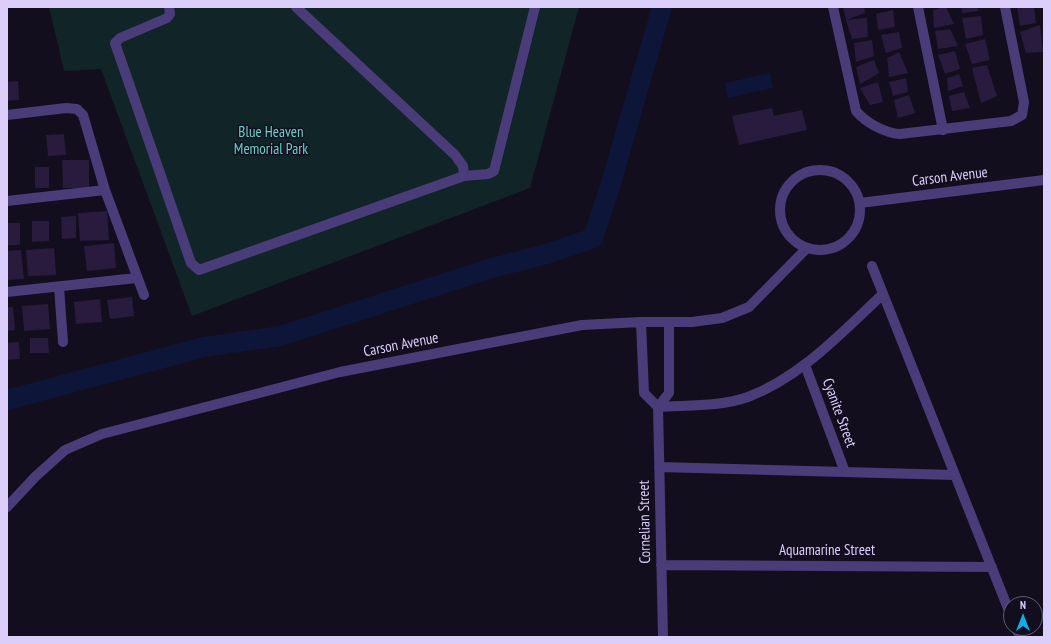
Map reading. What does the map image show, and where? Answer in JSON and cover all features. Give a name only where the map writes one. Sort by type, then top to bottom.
[{"type":"street","points":[[169,7],[170,14],[167,18],[120,38],[115,43],[191,263],[199,270],[464,176],[488,174],[494,171],[535,7]]},
{"type":"street","points":[[296,7],[455,154],[462,166],[464,176]]},
{"type":"street","points":[[833,7],[853,105],[861,116],[894,134],[943,130],[1010,121],[1022,115],[1024,102],[1005,7]]},
{"type":"street","points":[[918,7],[943,130]]},
{"type":"street","points":[[7,115],[66,108],[77,109],[83,115],[105,190],[136,278],[144,295]]},
{"type":"street","points":[[813,170],[834,171],[851,183],[860,202],[860,219],[852,234],[840,245],[823,250],[807,248],[789,236],[780,217],[782,196],[794,179],[813,170]]},
{"type":"street","name":"Carson Avenue","points":[[860,202],[1044,180]]},
{"type":"street","points":[[7,201],[105,190]]},
{"type":"street","name":"Carson Avenue","points":[[7,507],[65,450],[102,434],[340,372],[582,325],[669,322],[722,318],[749,307],[807,248]]},
{"type":"street","points":[[872,266],[1003,596]]},
{"type":"street","points":[[7,292],[136,278]]},
{"type":"street","points":[[59,287],[63,342]]},
{"type":"street","points":[[641,322],[644,393],[658,407],[718,404],[748,397],[805,365],[883,294]]},
{"type":"street","points":[[658,407],[668,393],[669,322]]},
{"type":"street","name":"Cyanite Street","points":[[805,365],[845,472]]},
{"type":"street","name":"Cornelian Street","points":[[658,407],[663,637]]},
{"type":"street","points":[[659,467],[955,475]]},
{"type":"street","name":"Aquamarine Street","points":[[661,564],[992,567]]},
{"type":"green space","name":"Blue Heaven Memorial Park","points":[[49,7],[579,7],[530,188],[192,316],[101,69],[64,71]]},
{"type":"water","points":[[770,73],[773,88],[728,98],[725,83]]},
{"type":"building","points":[[843,7],[864,7],[865,13],[846,20]]},
{"type":"building","points":[[946,7],[954,24],[934,28],[933,10]]},
{"type":"building","points":[[961,7],[977,7],[979,11],[962,13]]},
{"type":"building","points":[[1017,7],[1034,7],[1036,23],[1020,26]]},
{"type":"building","points":[[893,10],[895,27],[878,30],[876,14]]},
{"type":"building","points":[[981,16],[983,35],[966,39],[962,18]]},
{"type":"building","points":[[867,18],[868,37],[852,39],[846,20]]},
{"type":"building","points":[[1040,25],[1043,52],[1026,53],[1020,32]]},
{"type":"building","points":[[950,29],[958,46],[938,49],[935,31]]},
{"type":"building","points":[[899,32],[902,48],[886,53],[881,35]]},
{"type":"building","points":[[985,39],[990,60],[972,64],[965,44]]},
{"type":"building","points":[[872,40],[874,56],[856,62],[854,43]]},
{"type":"building","points":[[955,51],[960,69],[945,74],[938,55]]},
{"type":"building","points":[[899,52],[908,73],[889,77],[887,58]]},
{"type":"building","points":[[874,60],[879,73],[860,84],[856,67]]},
{"type":"building","points":[[987,65],[997,96],[981,103],[972,68]]},
{"type":"building","points":[[959,74],[963,86],[948,91],[947,78]]},
{"type":"building","points":[[906,78],[908,92],[893,96],[889,82]]},
{"type":"building","points":[[18,81],[19,100],[7,101],[7,82]]},
{"type":"building","points":[[878,82],[883,102],[870,105],[860,88]]},
{"type":"building","points":[[964,92],[970,108],[952,111],[949,96]]},
{"type":"building","points":[[909,95],[915,113],[898,118],[894,100]]},
{"type":"building","points":[[772,108],[774,116],[802,110],[807,130],[739,145],[732,116]]},
{"type":"building","points":[[64,134],[66,155],[48,156],[46,135]]},
{"type":"building","points":[[62,160],[89,160],[89,188],[63,188]]},
{"type":"building","points":[[35,167],[49,167],[49,188],[35,188]]},
{"type":"building","points":[[107,211],[109,240],[80,241],[78,213]]},
{"type":"building","points":[[76,216],[76,238],[62,239],[61,217]]},
{"type":"building","points":[[32,221],[49,221],[49,241],[32,242]]},
{"type":"building","points":[[7,223],[20,223],[20,245],[7,245]]},
{"type":"building","points":[[114,243],[116,268],[87,271],[84,246]]},
{"type":"building","points":[[54,248],[56,275],[28,276],[26,250]]},
{"type":"building","points":[[21,250],[24,279],[7,280],[7,251]]},
{"type":"building","points":[[132,297],[134,316],[110,319],[107,300]]},
{"type":"building","points":[[100,299],[102,322],[76,324],[74,302]]},
{"type":"building","points":[[48,304],[50,329],[24,331],[22,306]]},
{"type":"building","points":[[7,307],[13,307],[15,330],[7,331]]},
{"type":"building","points":[[30,338],[48,338],[49,353],[30,353]]},
{"type":"building","points":[[19,342],[20,359],[7,360],[7,343]]},
{"type":"waterway","points":[[7,400],[204,347],[280,336],[492,268],[547,254],[593,238],[609,190],[662,7]]}]
